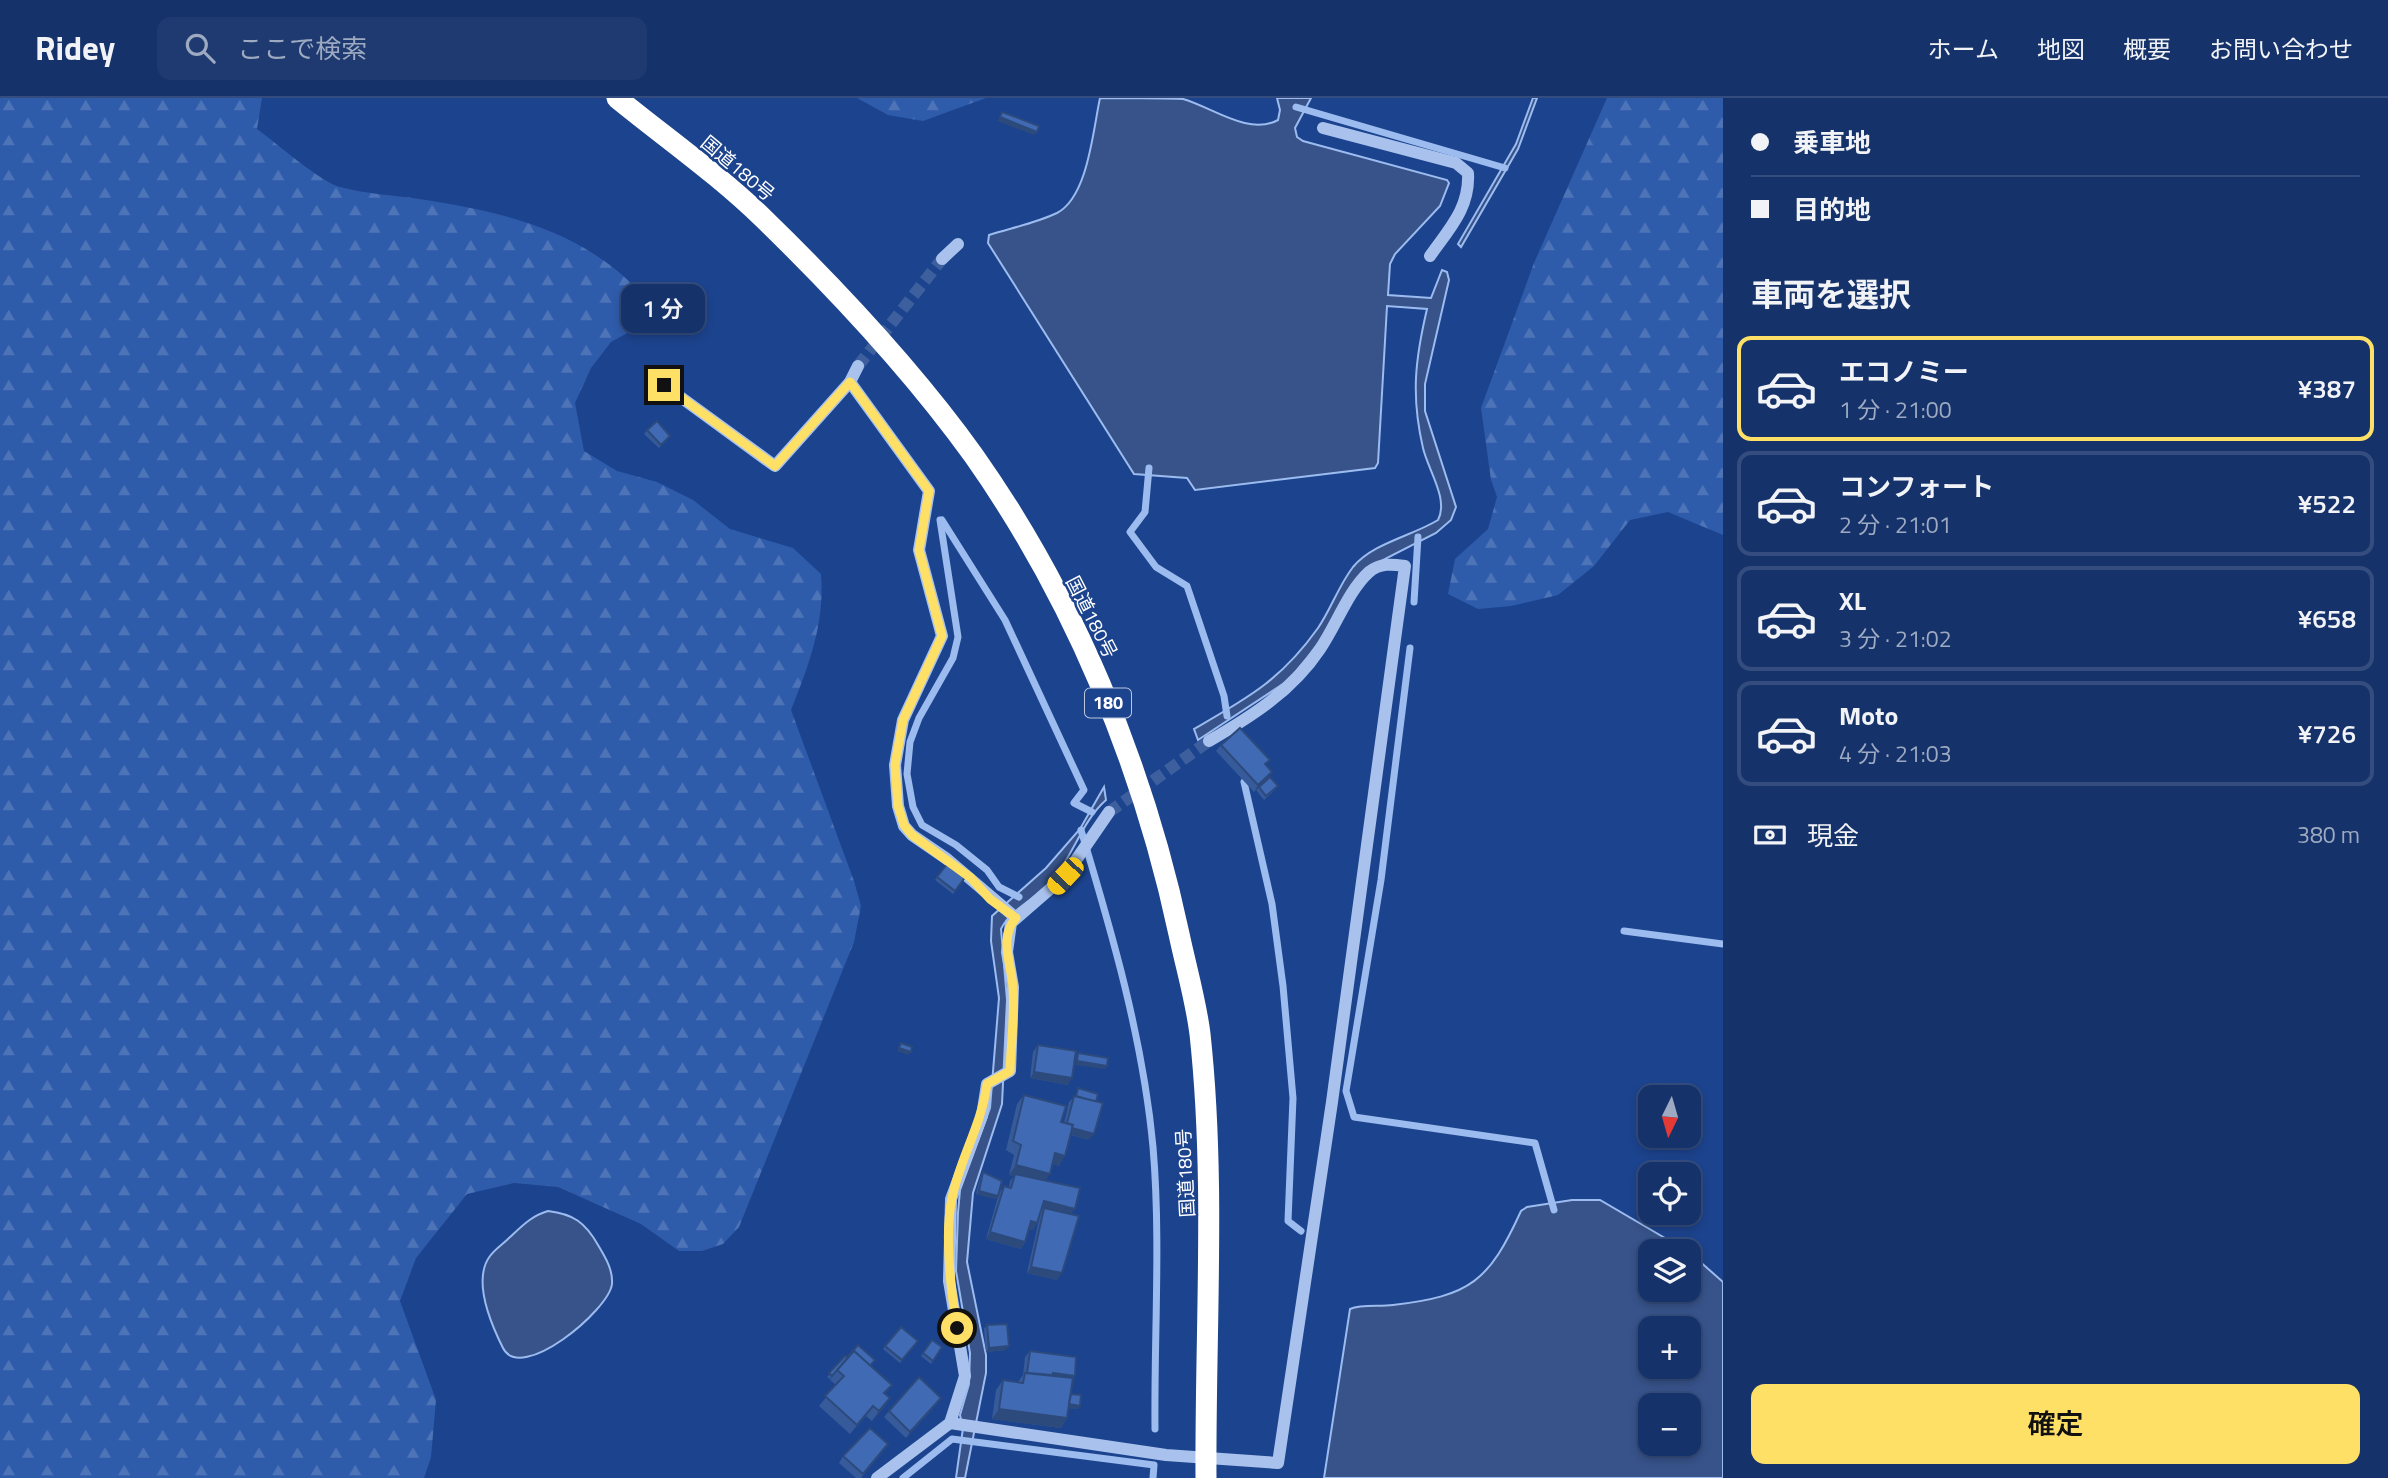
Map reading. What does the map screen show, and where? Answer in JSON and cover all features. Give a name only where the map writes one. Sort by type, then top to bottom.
[{"type":"highway","name":"国道180号","points":[[617,98],[761,216],[883,343],[981,467],[1034,552],[1100,682],[1147,807],[1168,886],[1199,1032],[1210,1202],[1206,1468]]},
{"type":"street","points":[[1323,128],[1456,163],[1468,173],[1469,189],[1465,207],[1430,256]]},
{"type":"street","points":[[942,259],[958,244]]},
{"type":"street","points":[[664,385],[775,466],[850,382],[858,366]]},
{"type":"street","points":[[850,382],[929,491],[919,550],[942,636],[903,720],[895,765],[898,806],[904,825],[912,835],[971,878],[1014,917]]},
{"type":"street","points":[[1209,741],[1253,716],[1295,682],[1319,651],[1361,581],[1371,570],[1386,563],[1405,566],[1332,1102],[1277,1478]]},
{"type":"street","points":[[877,1478],[950,1423],[965,1376],[949,1280],[951,1199],[982,1116],[987,1084],[1010,1071],[1013,988],[1007,952],[1008,931],[1014,917],[1065,876],[1109,812]]},
{"type":"street","points":[[950,1423],[1166,1455],[1206,1468],[1278,1463]]},
{"type":"green space","points":[[0,98],[262,98],[257,129],[332,184],[359,191],[486,211],[549,231],[578,244],[631,283],[655,309],[633,330],[611,342],[591,368],[575,403],[584,451],[617,471],[657,482],[693,500],[730,529],[793,548],[821,574],[818,627],[791,710],[861,906],[854,942],[739,1227],[723,1244],[702,1251],[679,1251],[641,1224],[558,1187],[514,1183],[467,1194],[416,1258],[400,1301],[436,1400],[431,1457],[424,1478],[0,1478]]},
{"type":"green space","points":[[857,98],[986,98],[923,121],[888,115]]},
{"type":"green space","points":[[1607,98],[1723,98],[1723,535],[1668,512],[1630,520],[1594,566],[1558,595],[1511,606],[1478,609],[1448,594],[1455,559],[1488,529],[1497,497],[1491,480],[1481,408],[1534,263]]},
{"type":"shaded area","points":[[1100,98],[1183,99],[1255,125],[1278,120],[1280,110],[1277,98],[1311,98],[1295,128],[1297,137],[1303,141],[1447,180],[1449,183],[1440,206],[1395,254],[1390,264],[1388,295],[1431,298],[1442,270],[1447,272],[1449,280],[1425,384],[1425,411],[1456,507],[1451,520],[1436,533],[1377,563],[1325,636],[1289,680],[1198,740],[1194,729],[1247,697],[1291,661],[1318,628],[1348,574],[1361,559],[1382,546],[1438,520],[1441,503],[1423,448],[1416,395],[1417,362],[1427,309],[1387,306],[1378,463],[1375,468],[1195,490],[1187,478],[1134,474],[988,243],[989,235],[1049,217],[1067,205],[1076,193],[1088,162]]},
{"type":"shaded area","points":[[1533,98],[1537,98],[1518,149],[1461,247],[1458,244],[1516,144]]},
{"type":"shaded area","points":[[1104,787],[1106,800],[1090,818],[1052,881],[1011,915],[1001,929],[1007,1000],[1002,1104],[973,1193],[967,1262],[986,1355],[986,1373],[965,1478],[956,1478],[963,1428],[960,1415],[969,1384],[970,1353],[956,1271],[958,1213],[960,1190],[990,1108],[999,998],[991,941],[992,916],[1046,868],[1080,829]]},
{"type":"shaded area","points":[[1572,1200],[1600,1200],[1638,1222],[1638,1225],[1667,1239],[1638,1239],[1638,1302],[1701,1302],[1701,1263],[1723,1282],[1723,1478],[1324,1478],[1350,1309],[1420,1301],[1459,1290],[1487,1269],[1510,1235],[1521,1211],[1527,1207]]},
{"type":"shaded area","points":[[548,1211],[578,1220],[588,1230],[608,1263],[612,1284],[596,1310],[563,1339],[527,1357],[513,1357],[503,1348],[485,1302],[485,1266],[492,1253],[523,1226]]},
{"type":"building","points":[[1002,112],[1039,126],[1037,132],[1000,117]]},
{"type":"building","points":[[657,421],[670,436],[661,445],[647,430]]},
{"type":"building","points":[[1240,728],[1270,760],[1265,764],[1272,772],[1258,785],[1221,745]]},
{"type":"building","points":[[1270,777],[1278,786],[1266,796],[1259,787]]},
{"type":"building","points":[[948,863],[966,876],[955,891],[937,877]]},
{"type":"building","points":[[901,1043],[912,1047],[911,1052],[899,1048]]},
{"type":"building","points":[[1038,1045],[1076,1051],[1072,1078],[1034,1072]]},
{"type":"building","points":[[1078,1053],[1108,1058],[1107,1066],[1077,1061]]},
{"type":"building","points":[[1078,1088],[1098,1094],[1096,1102],[1076,1096]]},
{"type":"building","points":[[1024,1095],[1066,1106],[1061,1122],[1073,1125],[1065,1156],[1055,1153],[1050,1174],[1016,1165],[1021,1145],[1013,1141]]},
{"type":"building","points":[[1074,1096],[1103,1103],[1094,1134],[1072,1128],[1073,1125],[1067,1123]]},
{"type":"building","points":[[983,1172],[1002,1181],[998,1196],[979,1191]]},
{"type":"building","points":[[1015,1174],[1080,1188],[1075,1209],[1044,1201],[1037,1223],[1031,1221],[1025,1242],[990,1232],[1004,1186],[1011,1188]]},
{"type":"building","points":[[1044,1208],[1079,1216],[1062,1273],[1031,1267]]},
{"type":"building","points":[[1007,1324],[1009,1346],[989,1348],[987,1325]]},
{"type":"building","points":[[901,1327],[918,1341],[902,1360],[885,1346]]},
{"type":"building","points":[[932,1340],[942,1347],[933,1361],[923,1353]]},
{"type":"building","points":[[858,1345],[875,1360],[870,1366],[854,1351],[850,1354]]},
{"type":"building","points":[[854,1351],[892,1385],[884,1393],[890,1398],[879,1411],[873,1406],[857,1425],[825,1396],[844,1376],[837,1370]]},
{"type":"building","points":[[1030,1351],[1076,1357],[1075,1376],[1027,1373]]},
{"type":"building","points":[[845,1356],[848,1357],[832,1376],[829,1373]]},
{"type":"building","points":[[1025,1373],[1073,1378],[1067,1418],[999,1409],[1003,1380],[1023,1383]]},
{"type":"building","points":[[919,1377],[941,1398],[910,1432],[889,1411]]},
{"type":"building","points":[[1071,1394],[1081,1395],[1080,1406],[1069,1404]]},
{"type":"building","points":[[870,1428],[888,1444],[863,1474],[843,1456]]},
{"type":"waterway","points":[[1296,107],[1505,168]]},
{"type":"waterway","points":[[1149,468],[1145,512],[1130,532],[1156,567],[1187,586],[1224,696],[1227,716]]},
{"type":"waterway","points":[[940,520],[958,637],[953,658],[919,718],[910,742],[907,774],[913,807],[922,825],[956,845],[987,870],[999,887],[1019,897]]},
{"type":"waterway","points":[[942,520],[1005,620],[1084,790],[1074,803],[1092,812]]},
{"type":"waterway","points":[[1414,602],[1418,537]]},
{"type":"waterway","points":[[1410,648],[1381,880],[1346,1091],[1354,1117],[1535,1143],[1554,1210]]},
{"type":"waterway","points":[[1244,782],[1272,904],[1283,986],[1293,1098],[1288,1221],[1301,1231]]},
{"type":"waterway","points":[[1081,830],[1134,1026],[1153,1147],[1157,1217],[1155,1429]]},
{"type":"waterway","points":[[1624,931],[1723,944]]},
{"type":"waterway","points":[[903,1478],[952,1439],[1154,1465],[1153,1478]]},
{"type":"tunnel","points":[[858,366],[942,259]]},
{"type":"tunnel","points":[[1109,812],[1209,741]]},
{"type":"route","points":[[664,385],[775,466],[850,382],[929,491],[919,550],[942,636],[903,720],[895,765],[898,806],[904,825],[912,835],[971,878],[990,899],[1016,918],[1008,931],[1007,952],[1013,988],[1010,1071],[987,1084],[982,1116],[951,1199],[949,1280],[957,1328]]}]
